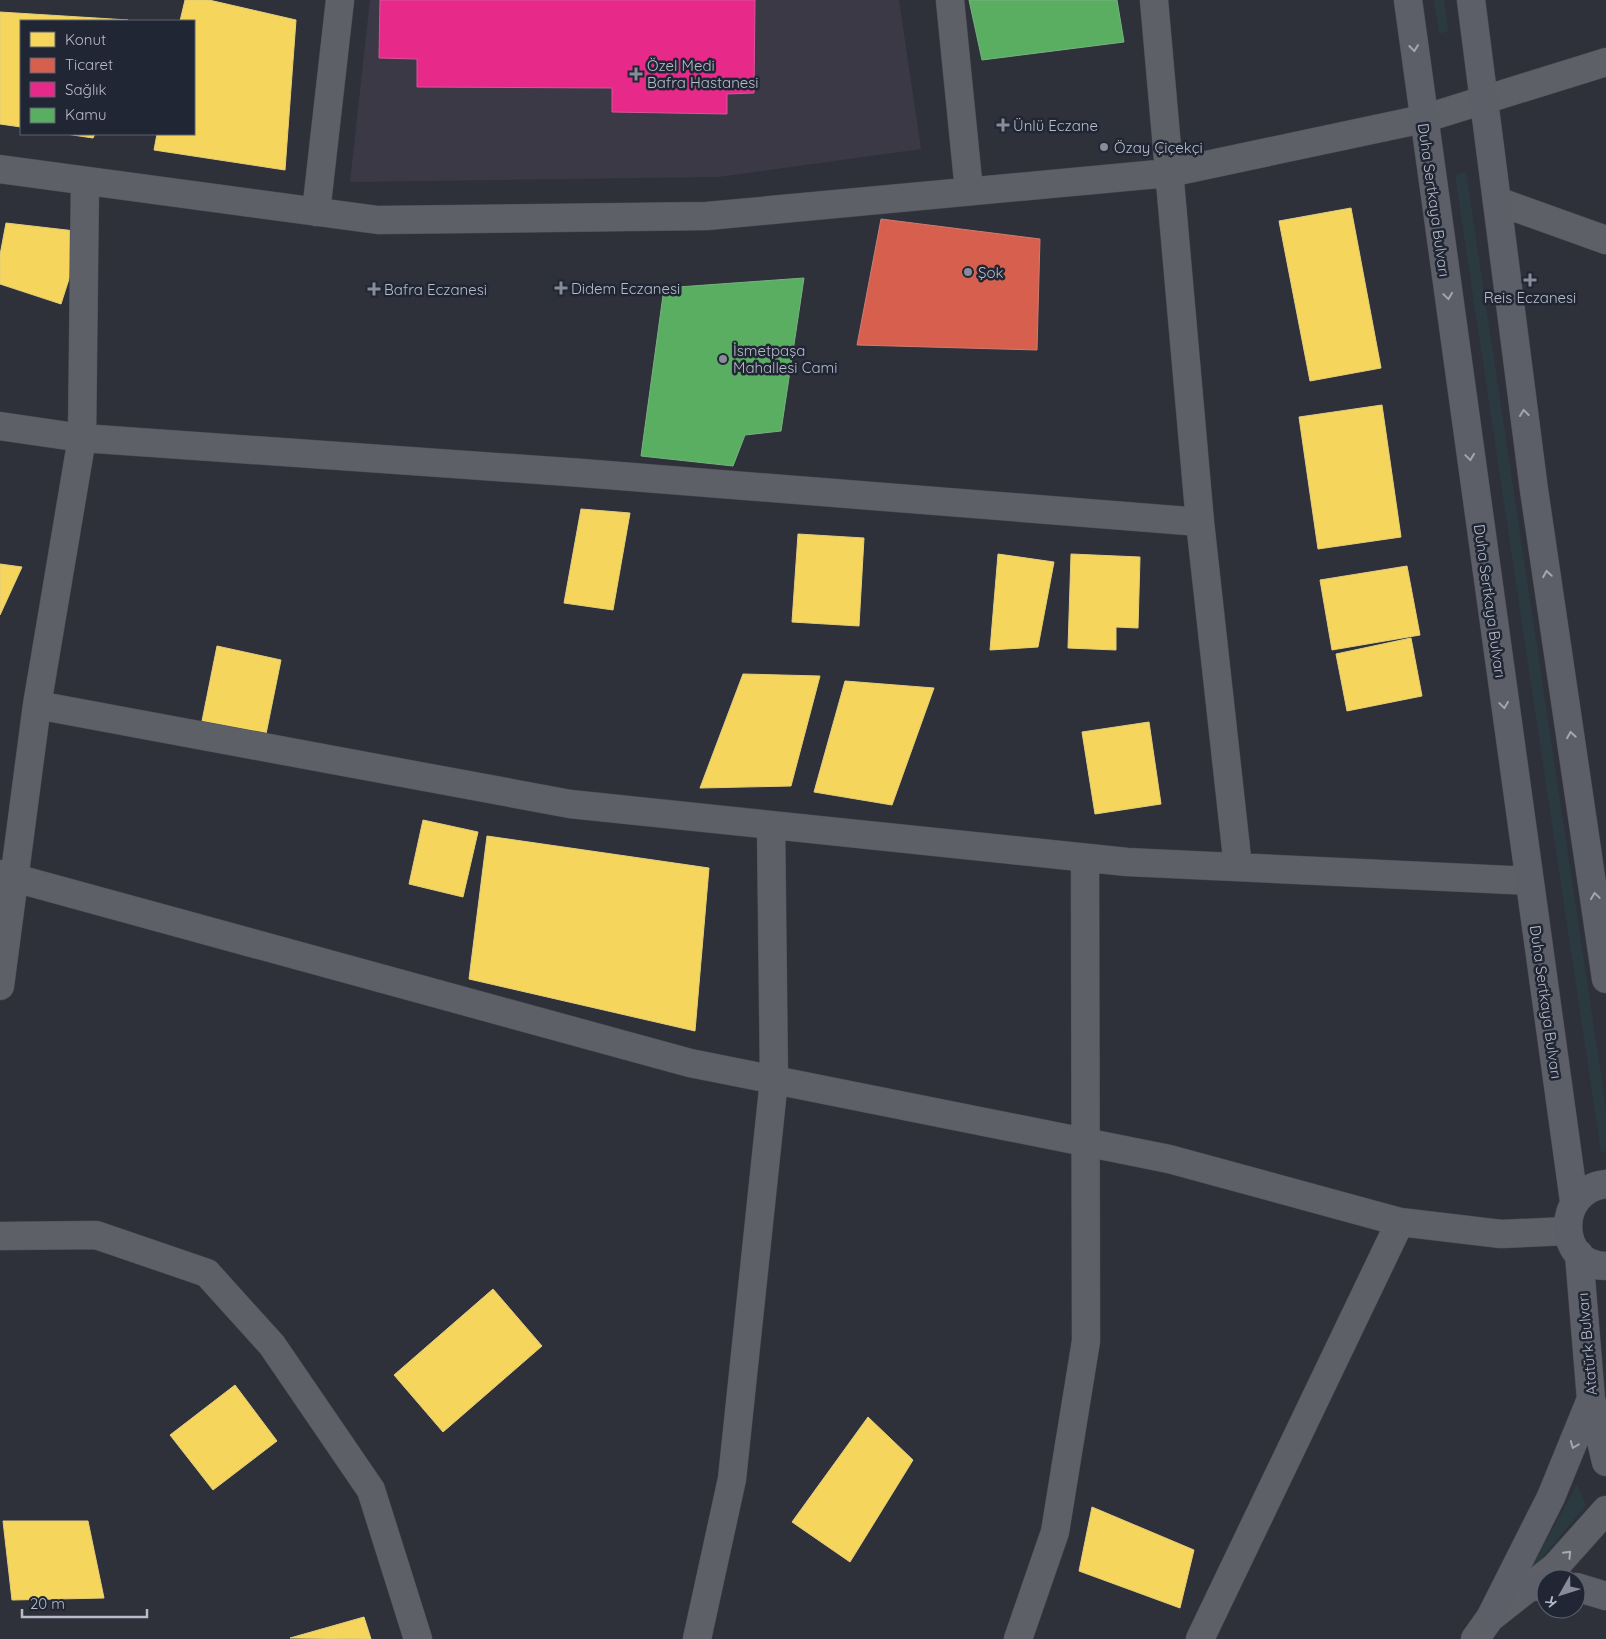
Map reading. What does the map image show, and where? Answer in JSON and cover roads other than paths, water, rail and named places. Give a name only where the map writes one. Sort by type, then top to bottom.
[{"type":"main road","name":"Duha Sertkaya Bulvarı","points":[[1408,0],[1574,1201]]},
{"type":"main road","points":[[1471,0],[1534,490],[1606,978]]},
{"type":"main road","points":[[1574,1201],[1584,1191],[1596,1185],[1606,1184]]},
{"type":"main road","name":"Atatürk Bulvarı","points":[[1574,1201],[1568,1215],[1573,1242],[1591,1399],[1606,1462]]},
{"type":"main road","points":[[1573,1242],[1590,1262],[1606,1266]]},
{"type":"main road","points":[[1482,1629],[1551,1497],[1591,1399]]},
{"type":"main road","points":[[1586,1590],[1606,1596]]},
{"type":"street","points":[[316,212],[340,0]]},
{"type":"street","points":[[950,0],[969,191]]},
{"type":"street","points":[[1154,0],[1200,522],[1238,867]]},
{"type":"street","points":[[0,170],[378,220],[707,216],[1170,172],[1423,119],[1606,62]]},
{"type":"street","points":[[0,986],[7,876],[82,438],[85,181]]},
{"type":"street","points":[[1497,202],[1606,240]]},
{"type":"street","points":[[0,426],[82,438],[572,472],[1200,522]]},
{"type":"street","points":[[37,705],[570,804],[1085,858],[1529,881]]},
{"type":"street","points":[[697,1639],[732,1479],[774,1080],[772,825]]},
{"type":"street","points":[[1018,1639],[1055,1532],[1086,1341],[1084,1142],[1085,858]]},
{"type":"street","points":[[7,876],[690,1063],[1169,1159],[1400,1222],[1573,1242]]},
{"type":"street","points":[[1200,1639],[1400,1222]]},
{"type":"street","points":[[0,1236],[96,1235],[207,1273],[272,1345],[371,1490],[418,1639]]},
{"type":"street","points":[[1555,1569],[1606,1510]]},
{"type":"street","points":[[1482,1629],[1536,1589]]},
{"type":"place","name":"Özel Medi Bafra Hastanesi","points":[[636,74]]},
{"type":"place","name":"Ünlü Eczane","points":[[1003,125]]},
{"type":"place","name":"Özay Çiçekçi","points":[[1104,147]]},
{"type":"place","name":"Şok","points":[[968,272]]},
{"type":"place","name":"Reis Eczanesi","points":[[1530,280]]},
{"type":"place","name":"Didem Eczanesi","points":[[561,288]]},
{"type":"place","name":"Bafra Eczanesi","points":[[374,289]]},
{"type":"place","name":"İsmetpaşa Mahallesi Cami","points":[[723,359]]}]
